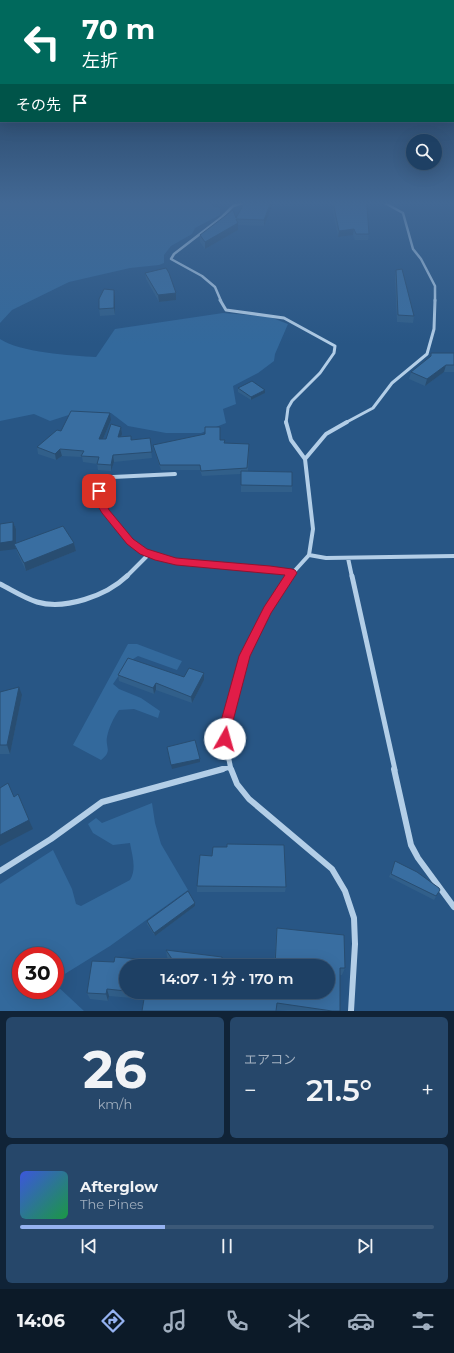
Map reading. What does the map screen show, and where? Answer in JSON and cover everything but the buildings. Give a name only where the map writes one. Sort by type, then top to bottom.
[{"type":"street","points":[[180,249],[174,254],[171,259],[176,264],[202,276],[215,287],[226,310],[237,313],[284,318],[335,346],[334,352],[316,378],[292,401],[287,411],[285,424],[289,436],[305,459],[313,529],[309,555],[292,573],[267,610],[244,656],[227,721],[225,739],[230,767],[237,784],[249,799],[332,869],[345,891],[354,918],[355,944],[351,1011]]},
{"type":"street","points":[[305,459],[326,434],[373,408],[392,383],[427,354],[434,329],[435,286],[421,259],[413,249]]},
{"type":"street","points":[[176,474],[113,477],[105,479],[100,484],[100,497],[105,511],[130,541],[150,554],[176,561],[270,569],[292,573]]},
{"type":"street","points":[[0,584],[30,600],[42,603],[51,604],[78,600],[106,591],[115,586],[150,554]]},
{"type":"street","points":[[309,555],[326,558],[454,556]]},
{"type":"street","points":[[348,558],[411,845],[418,858],[454,907]]},
{"type":"street","points":[[0,871],[51,839],[102,802],[230,767]]},
{"type":"shaded area","points":[[0,249],[169,249],[164,255],[164,263],[159,265],[130,268],[69,282],[12,310],[0,323]]},
{"type":"shaded area","points":[[223,313],[270,317],[288,324],[275,354],[274,361],[258,373],[233,386],[236,404],[223,409],[226,423],[201,433],[166,433],[128,426],[111,413],[78,412],[50,421],[34,414],[0,421],[0,339],[32,350],[96,357],[115,329]]},
{"type":"shaded area","points":[[128,644],[137,644],[182,661],[177,670],[138,656],[128,662],[113,684],[119,689],[141,698],[160,711],[158,718],[134,709],[119,710],[108,733],[107,754],[101,760],[73,745]]},
{"type":"shaded area","points":[[152,803],[155,823],[161,844],[188,890],[110,946],[64,974],[64,947],[12,947],[12,999],[64,999],[64,992],[84,1011],[0,1011],[0,884],[53,850],[72,889],[76,904],[81,906],[130,880],[134,867],[130,843],[113,845],[93,833],[88,824],[96,818],[102,823]]},
{"type":"route","points":[[99,491],[101,503],[105,511],[130,541],[144,551],[158,557],[176,561],[270,569],[292,573],[267,610],[244,656],[227,721],[225,739]]}]
